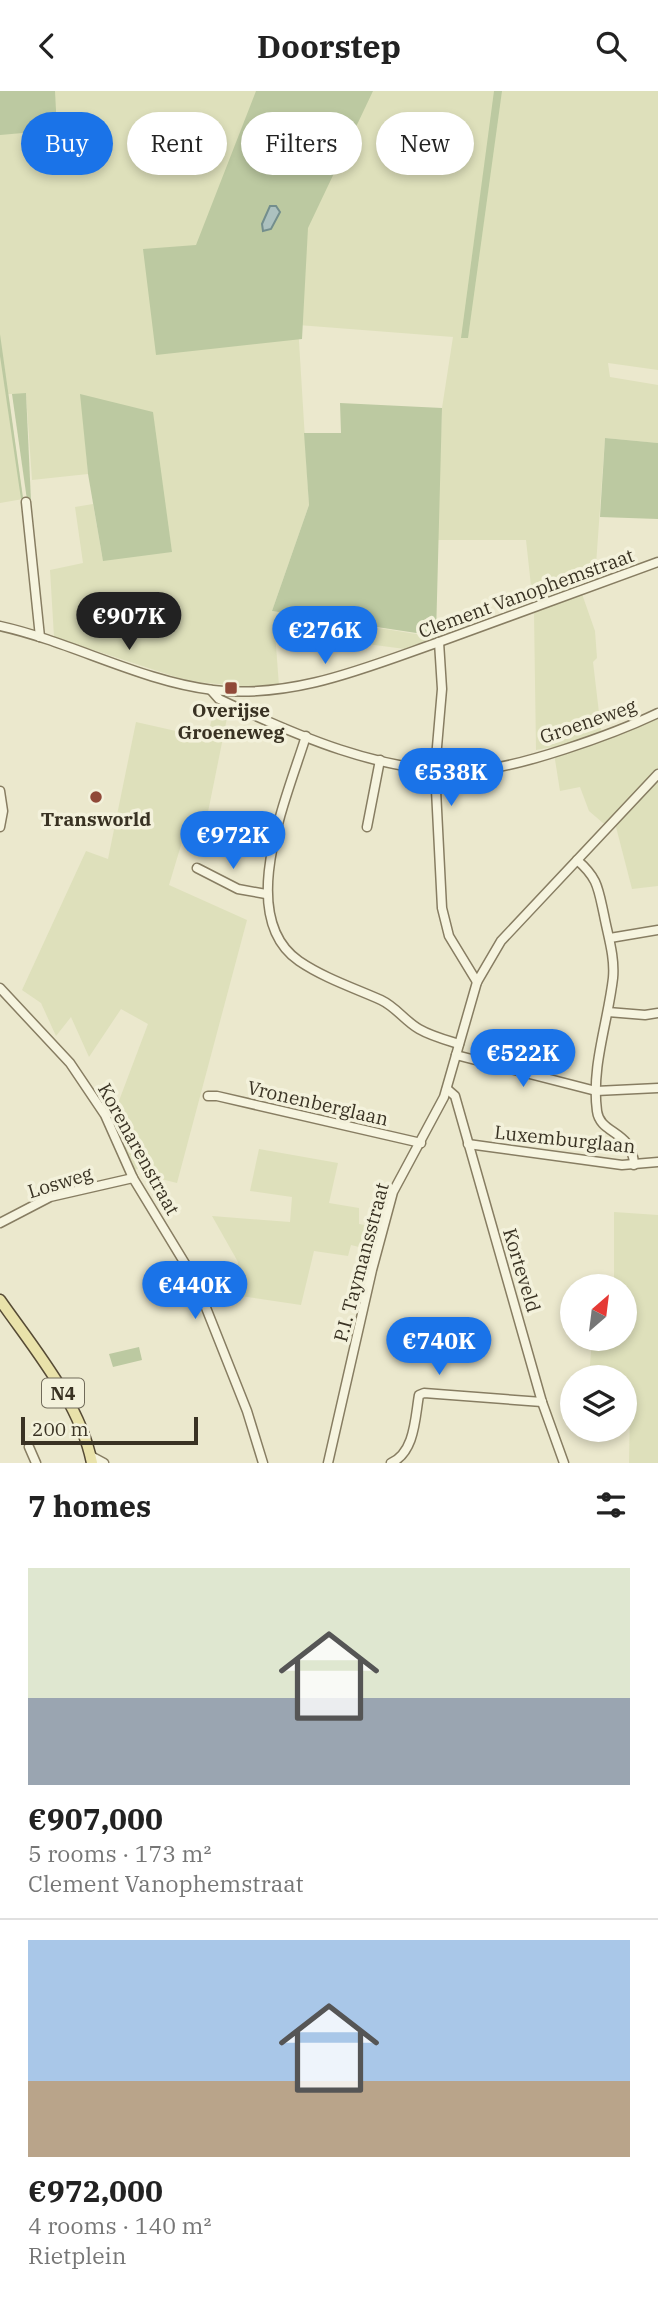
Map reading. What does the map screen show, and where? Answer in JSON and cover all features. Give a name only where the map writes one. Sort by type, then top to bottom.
[{"type":"main road","name":"N4","points":[[0,1300],[71,1406],[91,1460]]},
{"type":"street","points":[[26,502],[40,637]]},
{"type":"street","name":"Clement Vanophemstraat","points":[[0,626],[139,671],[211,690],[281,691],[318,683],[439,642],[658,562]]},
{"type":"street","points":[[439,642],[442,689],[435,770],[442,908],[449,936],[477,982]]},
{"type":"street","name":"Groeneweg","points":[[211,690],[219,699],[306,736],[380,760],[435,770],[481,769],[527,759],[658,713]]},
{"type":"street","points":[[306,736],[287,790],[266,894],[271,921],[283,946],[298,961],[389,1004],[419,1029],[459,1044]]},
{"type":"street","points":[[367,827],[380,760]]},
{"type":"street","name":"P.I. Taymansstraat","points":[[328,1463],[388,1209],[398,1182],[447,1090],[477,982],[501,941],[658,774]]},
{"type":"street","points":[[0,791],[0,822]]},
{"type":"street","points":[[577,860],[595,876],[610,937],[613,977],[596,1091],[597,1115],[601,1122],[628,1141],[634,1165]]},
{"type":"street","points":[[197,868],[238,889],[266,894]]},
{"type":"street","points":[[610,937],[658,930]]},
{"type":"street","name":"Korenarenstraat","points":[[0,988],[70,1063],[105,1115],[133,1178],[195,1280],[264,1463]]},
{"type":"street","points":[[607,1012],[645,1015],[658,1013]]},
{"type":"street","points":[[456,1055],[596,1091],[658,1088]]},
{"type":"street","name":"Korteveld","points":[[447,1090],[456,1096],[525,1333],[542,1402],[564,1463]]},
{"type":"street","name":"Vronenberglaan","points":[[208,1096],[216,1095],[421,1143]]},
{"type":"street","name":"Luxemburglaan","points":[[468,1144],[634,1165],[658,1162]]},
{"type":"street","name":"Losweg","points":[[0,1223],[50,1197],[133,1178]]},
{"type":"street","points":[[391,1463],[403,1455],[409,1446],[419,1395],[424,1393],[542,1402]]},
{"type":"street","points":[[29,1447],[36,1463]]},
{"type":"street","points":[[91,1460],[104,1463]]},
{"type":"green space","points":[[0,91],[658,91],[658,370],[608,363],[610,377],[658,385],[658,443],[605,438],[595,579],[533,604],[526,540],[437,540],[442,408],[453,337],[298,325],[309,505],[272,611],[435,637],[405,649],[275,632],[279,686],[248,687],[188,681],[54,637],[50,570],[83,563],[75,507],[93,504],[103,561],[81,395],[88,474],[32,480],[26,394],[8,394],[23,499],[0,503]]},
{"type":"green space","points":[[0,91],[55,91],[56,112],[21,112],[21,133],[0,135]]},
{"type":"green space","points":[[256,91],[373,91],[362,114],[362,112],[248,112]]},
{"type":"green space","points":[[494,91],[502,91],[468,338],[461,338]]},
{"type":"green space","points":[[241,130],[241,175],[333,175],[308,228],[302,339],[156,355],[143,249],[196,245],[223,175],[227,175],[227,165]]},
{"type":"green space","points":[[0,334],[23,498],[21,499],[0,356]]},
{"type":"green space","points":[[26,393],[31,501],[27,500],[12,394]]},
{"type":"green space","points":[[80,394],[153,412],[172,552],[103,561],[88,474]]},
{"type":"green space","points":[[340,403],[442,408],[436,636],[272,611],[309,505],[304,433],[341,433]]},
{"type":"green space","points":[[605,438],[658,443],[658,519],[600,517]]},
{"type":"green space","points":[[582,594],[595,631],[597,658],[593,662],[601,730],[606,737],[658,715],[658,886],[632,889],[616,827],[603,823],[589,811],[580,787],[560,791],[553,747],[536,750],[534,613]]},
{"type":"green space","points":[[216,703],[229,708],[206,822],[188,822],[169,885],[247,920],[177,1183],[153,1177],[147,1164],[133,1171],[115,1121],[117,1106],[148,1024],[121,1009],[89,1057],[71,1017],[56,1036],[41,1003],[22,990],[86,851],[108,859],[136,722],[207,738]]},
{"type":"green space","points":[[259,1149],[338,1163],[329,1203],[359,1208],[359,1224],[376,1227],[371,1250],[351,1245],[348,1256],[314,1251],[301,1305],[234,1295],[238,1262],[212,1216],[290,1222],[292,1197],[250,1191]]},
{"type":"green space","points":[[614,1212],[658,1215],[658,1463],[629,1463],[629,1442],[637,1442],[637,1365],[590,1365],[591,1351],[637,1351],[637,1274],[614,1274]]},
{"type":"green space","points":[[139,1347],[142,1360],[113,1367],[109,1354]]},
{"type":"shaded area","points":[[270,206],[276,206],[280,212],[271,229],[263,231],[262,224]]},
{"type":"place","name":"Overijse Groeneweg","points":[[231,688]]},
{"type":"place","name":"Transworld","points":[[96,797]]}]
